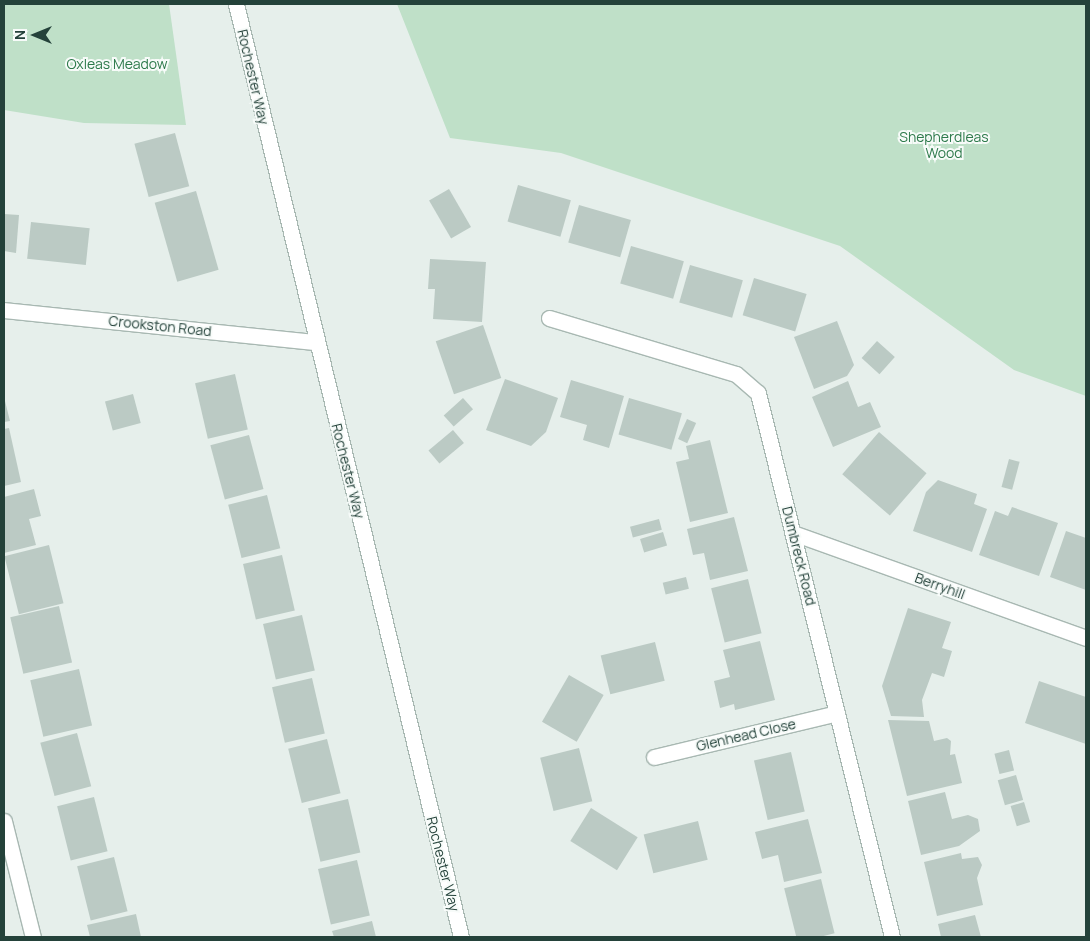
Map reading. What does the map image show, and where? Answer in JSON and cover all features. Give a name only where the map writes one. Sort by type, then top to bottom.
[{"type":"street","name":"Rochester Way","points":[[236,4],[460,937]]},
{"type":"street","name":"Crookston Road","points":[[4,310],[316,342]]},
{"type":"street","name":"Dumbreck Road","points":[[549,318],[736,374],[749,382],[758,393],[892,937]]},
{"type":"street","name":"Berryhill","points":[[793,533],[1086,638]]},
{"type":"street","name":"Glenhead Close","points":[[654,757],[837,713]]},
{"type":"street","points":[[4,820],[33,937]]},
{"type":"green space","name":"Oxleas Meadow","points":[[4,4],[169,4],[186,125],[84,123],[4,110]]},
{"type":"green space","name":"Shepherdleas Wood","points":[[397,4],[1086,4],[1086,396],[1014,370],[840,246],[561,153],[450,138]]},
{"type":"building","points":[[175,133],[189,186],[149,197],[134,144]]},
{"type":"building","points":[[518,185],[571,200],[560,237],[508,222]]},
{"type":"building","points":[[449,189],[471,227],[451,239],[429,201]]},
{"type":"building","points":[[196,191],[219,270],[177,282],[155,203]]},
{"type":"building","points":[[579,205],[631,220],[620,257],[568,242]]},
{"type":"building","points":[[4,214],[19,215],[16,253],[4,251]]},
{"type":"building","points":[[31,222],[90,228],[86,265],[27,259]]},
{"type":"building","points":[[631,246],[684,261],[673,299],[620,283]]},
{"type":"building","points":[[430,259],[486,262],[482,322],[433,319],[435,289],[428,289]]},
{"type":"building","points":[[690,265],[743,280],[732,318],[679,302]]},
{"type":"building","points":[[754,278],[807,294],[795,331],[743,315]]},
{"type":"building","points":[[837,321],[854,365],[847,376],[814,389],[794,337]]},
{"type":"building","points":[[483,325],[501,378],[454,394],[436,341]]},
{"type":"building","points":[[877,341],[895,357],[879,374],[862,358]]},
{"type":"building","points":[[235,374],[248,430],[208,439],[195,383]]},
{"type":"building","points":[[505,379],[558,398],[546,432],[531,446],[486,430]]},
{"type":"building","points":[[571,380],[624,396],[609,448],[583,440],[587,425],[560,417]]},
{"type":"building","points":[[848,381],[858,407],[870,402],[881,427],[833,447],[812,397]]},
{"type":"building","points":[[133,394],[141,423],[113,430],[105,402]]},
{"type":"building","points":[[4,397],[10,421],[4,422]]},
{"type":"building","points":[[463,398],[473,409],[454,427],[444,415]]},
{"type":"building","points":[[629,398],[682,413],[671,450],[619,435]]},
{"type":"building","points":[[687,419],[696,423],[687,443],[678,439]]},
{"type":"building","points":[[9,428],[21,482],[4,486],[4,429]]},
{"type":"building","points":[[453,430],[464,443],[439,464],[428,451]]},
{"type":"building","points":[[879,432],[927,473],[890,516],[842,474]]},
{"type":"building","points":[[249,435],[263,489],[225,499],[210,445]]},
{"type":"building","points":[[710,440],[728,513],[690,522],[676,462],[689,459],[686,446]]},
{"type":"building","points":[[1009,459],[1020,462],[1012,490],[1001,487]]},
{"type":"building","points":[[938,480],[977,494],[974,504],[987,509],[972,552],[913,531],[926,492]]},
{"type":"building","points":[[34,489],[41,516],[29,519],[36,545],[4,553],[4,497]]},
{"type":"building","points":[[267,495],[280,548],[241,558],[228,505]]},
{"type":"building","points":[[1012,507],[1058,523],[1039,576],[979,555],[995,511],[1008,516]]},
{"type":"building","points":[[734,517],[748,571],[710,580],[704,553],[693,555],[687,529]]},
{"type":"building","points":[[659,519],[662,530],[633,537],[630,527]]},
{"type":"building","points":[[1066,531],[1086,538],[1086,590],[1050,577]]},
{"type":"building","points":[[663,532],[667,545],[644,552],[640,539]]},
{"type":"building","points":[[49,545],[64,603],[19,614],[4,556]]},
{"type":"building","points":[[282,555],[295,611],[256,620],[243,564]]},
{"type":"building","points":[[686,577],[689,589],[666,594],[663,583]]},
{"type":"building","points":[[748,579],[762,633],[725,643],[711,588]]},
{"type":"building","points":[[59,606],[72,663],[23,674],[10,617]]},
{"type":"building","points":[[908,608],[951,622],[942,648],[952,651],[944,677],[932,673],[922,700],[924,717],[891,716],[882,686]]},
{"type":"building","points":[[302,615],[315,671],[276,680],[263,624]]},
{"type":"building","points":[[760,641],[775,700],[735,710],[734,704],[720,708],[714,681],[730,677],[723,650]]},
{"type":"building","points":[[655,642],[665,681],[610,694],[601,656]]},
{"type":"building","points":[[79,669],[92,726],[43,737],[30,680]]},
{"type":"building","points":[[569,675],[604,695],[577,742],[542,722]]},
{"type":"building","points":[[312,678],[325,734],[285,743],[272,687]]},
{"type":"building","points":[[1039,681],[1086,697],[1086,744],[1025,723]]},
{"type":"building","points":[[888,720],[929,721],[934,741],[947,738],[951,741],[950,755],[955,754],[962,783],[907,796]]},
{"type":"building","points":[[77,733],[91,786],[55,796],[40,743]]},
{"type":"building","points":[[327,739],[341,793],[302,803],[288,749]]},
{"type":"building","points":[[579,748],[592,801],[553,811],[540,758]]},
{"type":"building","points":[[1009,750],[1014,770],[1000,774],[994,754]]},
{"type":"building","points":[[791,752],[805,811],[768,820],[754,761]]},
{"type":"building","points":[[1016,775],[1023,800],[1005,805],[998,780]]},
{"type":"building","points":[[945,792],[952,819],[968,815],[978,819],[980,831],[959,846],[921,855],[908,801]]},
{"type":"building","points":[[94,797],[108,851],[71,861],[57,806]]},
{"type":"building","points":[[348,799],[360,853],[320,862],[308,808]]},
{"type":"building","points":[[1024,802],[1030,822],[1017,826],[1011,806]]},
{"type":"building","points":[[591,808],[638,837],[617,870],[570,841]]},
{"type":"building","points":[[808,819],[822,873],[784,882],[778,855],[762,859],[755,832]]},
{"type":"building","points":[[698,821],[708,860],[653,873],[644,835]]},
{"type":"building","points":[[961,853],[962,859],[978,857],[982,865],[977,878],[983,905],[937,916],[924,862]]},
{"type":"building","points":[[114,857],[128,911],[91,921],[77,866]]},
{"type":"building","points":[[357,860],[370,916],[331,925],[318,869]]},
{"type":"building","points":[[821,879],[835,933],[820,937],[796,937],[784,888]]},
{"type":"building","points":[[136,914],[141,937],[90,937],[87,925]]},
{"type":"building","points":[[975,915],[981,937],[941,937],[938,924]]},
{"type":"building","points":[[372,921],[376,937],[334,937],[332,931]]}]
